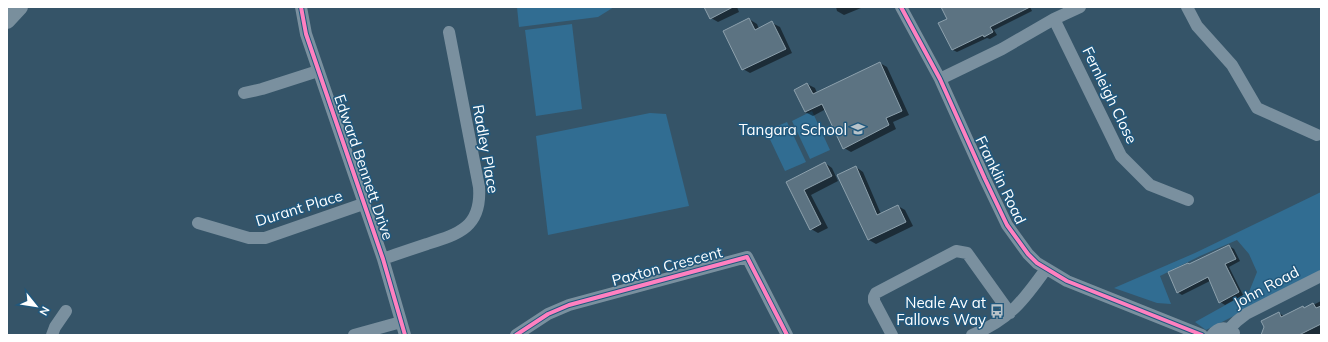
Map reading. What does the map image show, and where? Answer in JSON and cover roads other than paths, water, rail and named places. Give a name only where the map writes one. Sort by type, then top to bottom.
[{"type":"main road","points":[[7,21],[20,7]]},
{"type":"street","name":"Edward Bennett Drive","points":[[301,7],[306,34],[383,259],[405,335]]},
{"type":"street","name":"Franklin Road","points":[[901,7],[940,79],[1001,214],[1015,237],[1028,254],[1046,269],[1067,281],[1202,335]]},
{"type":"street","points":[[940,79],[1002,49],[1054,19],[1080,7]]},
{"type":"street","points":[[1187,7],[1197,26],[1232,65],[1257,108],[1317,135]]},
{"type":"street","name":"Fernleigh Close","points":[[1054,19],[1121,156],[1150,185],[1188,200]]},
{"type":"street","name":"Radley Place","points":[[383,259],[457,234],[468,224],[477,211],[479,205],[479,187],[449,32]]},
{"type":"street","points":[[244,93],[262,89],[318,71]]},
{"type":"street","name":"Durant Place","points":[[198,223],[249,238],[265,238],[363,204]]},
{"type":"street","points":[[892,335],[874,301],[874,296],[876,293],[956,251],[967,254],[1010,313]]},
{"type":"street","name":"Paxton Crescent","points":[[516,335],[548,314],[570,305],[747,258],[787,335]]},
{"type":"street","points":[[972,335],[986,329],[1010,313],[1027,295],[1046,269]]},
{"type":"street","name":"John Road","points":[[1232,332],[1237,321],[1246,314],[1321,276]]},
{"type":"street","points":[[52,335],[55,327],[66,311]]},
{"type":"street","points":[[354,335],[401,322]]},
{"type":"street","points":[[1212,335],[1220,328],[1232,332]]},
{"type":"place","name":"Tangara School","points":[[858,129]]},
{"type":"place","name":"Neale Av at Fallows Way","points":[[997,311]]}]
